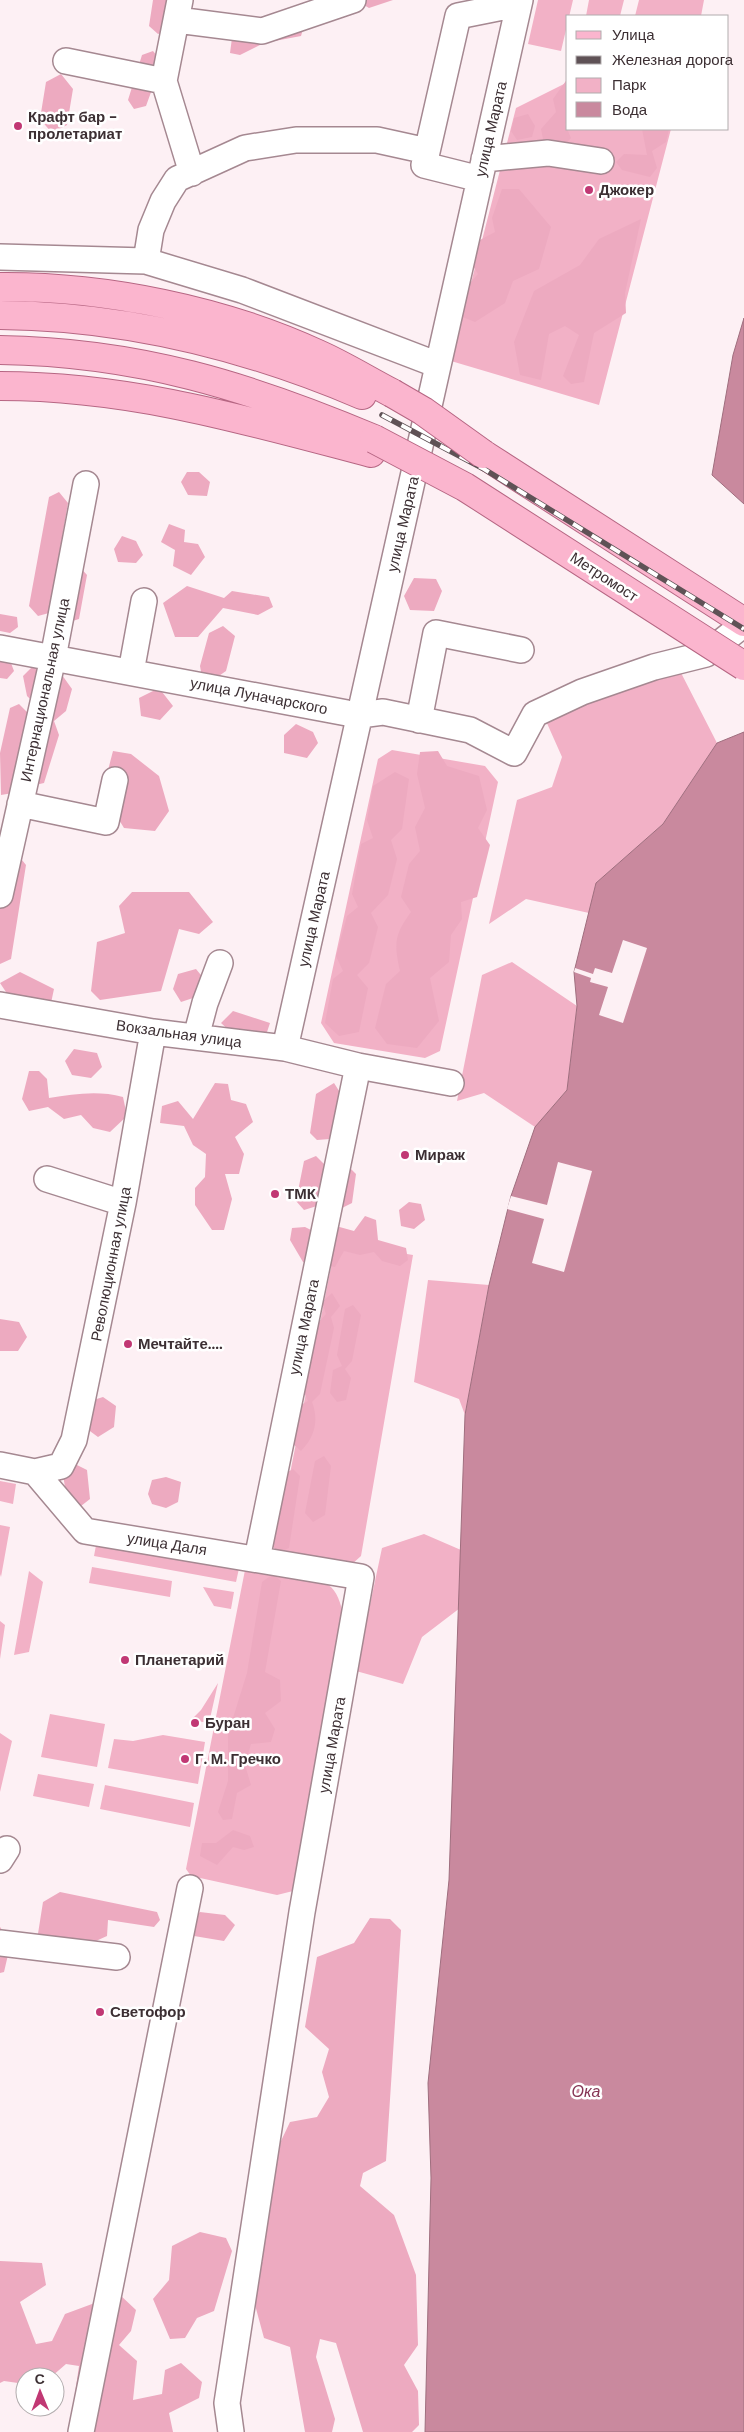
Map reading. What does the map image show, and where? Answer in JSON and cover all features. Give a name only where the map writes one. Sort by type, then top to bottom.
[{"type":"main road","points":[[0,287],[86,291],[143,300],[232,322],[317,354],[389,399]]},
{"type":"main road","points":[[0,315],[116,323],[158,330],[208,342],[423,411],[483,454],[744,623]]},
{"type":"main road","points":[[0,350],[109,358],[193,374],[291,405],[372,446]]},
{"type":"main road","points":[[0,386],[49,386],[117,393],[372,446]]},
{"type":"main road","name":"Метромост","points":[[372,446],[465,487],[744,666]]},
{"type":"street","points":[[192,172],[164,81],[178,10],[262,31],[353,0]]},
{"type":"street","points":[[518,5],[458,16],[424,164],[482,169],[548,153],[601,161]]},
{"type":"street","name":"улица Марата","points":[[285,1048],[518,5]]},
{"type":"street","points":[[66,61],[164,81]]},
{"type":"street","points":[[146,261],[151,230],[163,202],[177,179],[245,148],[296,140],[377,140],[427,151]]},
{"type":"street","points":[[0,257],[146,261],[242,290],[438,365]]},
{"type":"street","name":"Интернациональная улица","points":[[0,895],[53,658],[86,484]]},
{"type":"street","points":[[131,672],[144,601]]},
{"type":"street","name":"улица Луначарского","points":[[0,648],[360,715],[383,712],[470,730],[514,753],[535,714],[582,692],[645,670],[706,654],[744,623]]},
{"type":"street","points":[[419,720],[436,633],[521,650]]},
{"type":"street","points":[[20,804],[106,822],[115,780]]},
{"type":"street","points":[[196,1037],[205,1003],[220,963]]},
{"type":"street","name":"Вокзальная улица","points":[[0,1005],[153,1032],[285,1048],[358,1066],[451,1083]]},
{"type":"street","name":"Революционная улица","points":[[35,1472],[61,1466],[74,1440],[123,1203],[153,1032]]},
{"type":"street","name":"улица Марата","points":[[256,1559],[358,1066]]},
{"type":"street","points":[[47,1179],[123,1203]]},
{"type":"street","points":[[0,1465],[35,1472]]},
{"type":"street","name":"улица Даля","points":[[35,1472],[85,1531],[361,1577]]},
{"type":"street","name":"улица Марата","points":[[231,2432],[227,2403],[302,1912],[361,1577]]},
{"type":"street","points":[[81,2432],[190,1888]]},
{"type":"street","points":[[0,1943],[118,1957]]},
{"type":"green space","points":[[538,0],[573,0],[569,15],[566,15],[566,30],[561,51],[528,44]]},
{"type":"green space","points":[[589,0],[624,0],[620,15],[586,15]]},
{"type":"green space","points":[[639,0],[704,0],[701,15],[635,15]]},
{"type":"green space","points":[[566,83],[566,130],[671,130],[599,405],[451,361],[516,108]]},
{"type":"green space","points":[[678,667],[717,743],[663,824],[596,883],[589,913],[526,899],[489,924],[517,800],[552,787],[562,757],[546,721],[561,709]]},
{"type":"green space","points":[[392,750],[485,766],[498,782],[440,1051],[425,1058],[334,1043],[321,1023],[378,759]]},
{"type":"green space","points":[[512,962],[577,1006],[567,1090],[535,1127],[484,1093],[457,1101],[482,975]]},
{"type":"green space","points":[[336,1242],[413,1255],[361,1556],[351,1565],[283,1553],[276,1544]]},
{"type":"green space","points":[[428,1280],[489,1285],[465,1415],[459,1399],[414,1382]]},
{"type":"green space","points":[[0,1481],[16,1484],[13,1504],[0,1501]]},
{"type":"green space","points":[[0,1525],[10,1527],[1,1577],[0,1574]]},
{"type":"green space","points":[[424,1534],[461,1550],[460,1608],[422,1637],[403,1684],[356,1671],[382,1548]]},
{"type":"green space","points":[[97,1540],[240,1564],[236,1582],[94,1556]]},
{"type":"green space","points":[[246,1565],[291,1571],[323,1581],[336,1594],[344,1619],[300,1881],[293,1891],[277,1895],[191,1876],[186,1869]]},
{"type":"green space","points":[[92,1567],[172,1581],[170,1597],[89,1583]]},
{"type":"green space","points":[[29,1571],[43,1582],[29,1652],[14,1655]]},
{"type":"green space","points":[[203,1587],[234,1592],[231,1609],[214,1606]]},
{"type":"green space","points":[[0,1621],[5,1625],[0,1659]]},
{"type":"green space","points":[[218,1683],[209,1723],[191,1720],[201,1710]]},
{"type":"green space","points":[[50,1714],[105,1724],[97,1767],[41,1757]]},
{"type":"green space","points":[[0,1733],[12,1741],[0,1792]]},
{"type":"green space","points":[[163,1735],[205,1742],[198,1784],[108,1768],[114,1739],[133,1741]]},
{"type":"green space","points":[[38,1774],[94,1784],[89,1807],[33,1796]]},
{"type":"green space","points":[[105,1785],[194,1803],[190,1827],[100,1809]]},
{"type":"shaded area","points":[[153,0],[174,0],[168,31],[158,34],[149,26]]},
{"type":"shaded area","points":[[365,0],[393,0],[369,8],[364,5]]},
{"type":"shaded area","points":[[304,26],[301,36],[264,43],[240,55],[230,53],[232,38]]},
{"type":"shaded area","points":[[153,51],[162,62],[146,106],[134,109],[128,100],[142,55]]},
{"type":"shaded area","points":[[61,74],[73,89],[67,125],[52,133],[40,119],[46,82]]},
{"type":"shaded area","points":[[566,81],[565,124],[571,138],[560,150],[544,144],[541,129],[556,112],[553,99]]},
{"type":"shaded area","points":[[528,114],[535,126],[532,137],[517,140],[511,131],[514,118]]},
{"type":"shaded area","points":[[642,130],[669,130],[666,142],[652,151],[657,168],[650,177],[622,170],[616,162],[624,154],[647,155]]},
{"type":"shaded area","points":[[502,189],[519,189],[551,227],[539,269],[513,281],[505,303],[475,322],[460,316],[464,290],[478,274],[473,266],[480,240],[495,232],[492,218]]},
{"type":"shaded area","points":[[641,219],[625,293],[626,313],[594,333],[584,382],[571,384],[563,376],[579,335],[565,326],[549,334],[541,380],[520,375],[514,342],[534,291],[580,265],[599,239]]},
{"type":"shaded area","points":[[187,472],[199,472],[210,482],[207,496],[188,495],[181,482]]},
{"type":"shaded area","points":[[59,492],[68,503],[49,613],[38,616],[29,606],[49,497]]},
{"type":"shaded area","points":[[169,524],[185,530],[184,542],[198,544],[205,557],[191,575],[173,566],[175,550],[161,542]]},
{"type":"shaded area","points":[[122,536],[136,541],[143,555],[136,563],[118,562],[114,549]]},
{"type":"shaded area","points":[[78,565],[87,575],[79,619],[66,623]]},
{"type":"shaded area","points":[[414,578],[436,579],[442,591],[434,611],[410,610],[404,596]]},
{"type":"shaded area","points":[[187,586],[224,598],[232,591],[269,597],[273,607],[258,615],[223,608],[198,637],[175,637],[163,603]]},
{"type":"shaded area","points":[[0,614],[17,617],[18,627],[10,633],[0,631]]},
{"type":"shaded area","points":[[223,626],[235,636],[226,671],[213,680],[202,677],[200,666],[209,633]]},
{"type":"shaded area","points":[[0,656],[9,658],[14,671],[7,679],[0,678]]},
{"type":"shaded area","points":[[33,666],[57,668],[72,689],[66,711],[54,721],[59,735],[44,783],[31,786],[48,716],[27,696],[23,676]]},
{"type":"shaded area","points":[[159,688],[173,706],[160,720],[141,716],[139,698]]},
{"type":"shaded area","points":[[19,704],[29,714],[13,793],[1,795],[0,753],[10,708]]},
{"type":"shaded area","points":[[296,724],[313,732],[318,743],[307,758],[284,753],[284,735]]},
{"type":"shaded area","points":[[113,751],[131,754],[159,776],[169,811],[155,831],[124,828],[113,810],[126,791],[107,774]]},
{"type":"shaded area","points":[[438,751],[447,766],[479,776],[487,810],[478,828],[490,845],[477,897],[461,902],[462,919],[451,935],[449,962],[430,978],[439,1021],[417,1048],[387,1044],[375,1028],[386,984],[400,971],[396,947],[398,934],[411,912],[401,897],[409,864],[420,851],[415,827],[425,808],[417,774],[420,752]]},
{"type":"shaded area","points":[[395,772],[409,779],[402,829],[391,840],[397,859],[388,895],[371,913],[378,927],[369,963],[357,975],[368,988],[359,1032],[339,1036],[325,1023],[333,979],[343,971],[336,956],[347,916],[358,907],[352,894],[361,844],[373,838],[367,820],[373,786]]},
{"type":"shaded area","points":[[18,855],[26,865],[11,959],[0,964],[0,907]]},
{"type":"shaded area","points":[[132,892],[189,892],[213,922],[199,934],[179,929],[161,991],[100,1000],[91,991],[97,942],[125,933],[119,906]]},
{"type":"shaded area","points":[[196,969],[205,980],[199,996],[181,1002],[173,989],[178,974]]},
{"type":"shaded area","points":[[20,972],[54,989],[51,1003],[12,1001],[0,983]]},
{"type":"shaded area","points":[[233,1011],[270,1023],[267,1032],[233,1034],[221,1023]]},
{"type":"shaded area","points":[[74,1049],[97,1053],[102,1067],[91,1078],[72,1075],[65,1061]]},
{"type":"shaded area","points":[[29,1071],[39,1071],[47,1079],[49,1098],[95,1093],[123,1097],[127,1116],[110,1132],[93,1128],[81,1115],[64,1119],[48,1107],[29,1111],[22,1099]]},
{"type":"shaded area","points":[[215,1083],[228,1084],[231,1100],[246,1104],[253,1122],[235,1137],[244,1154],[239,1174],[225,1174],[232,1199],[224,1230],[212,1230],[195,1205],[195,1188],[205,1177],[206,1154],[193,1145],[184,1126],[160,1123],[162,1106],[178,1101],[193,1119]]},
{"type":"shaded area","points":[[334,1083],[341,1094],[330,1139],[317,1140],[310,1133],[316,1094]]},
{"type":"shaded area","points":[[316,1156],[324,1164],[317,1206],[304,1210],[296,1201],[304,1161]]},
{"type":"shaded area","points":[[347,1165],[356,1174],[352,1203],[340,1209]]},
{"type":"shaded area","points":[[409,1202],[421,1204],[425,1220],[414,1229],[401,1226],[399,1210]]},
{"type":"shaded area","points":[[365,1216],[376,1220],[378,1240],[406,1248],[408,1260],[400,1266],[382,1261],[374,1252],[360,1255],[344,1251],[335,1267],[303,1262],[290,1240],[292,1228],[305,1227],[319,1234],[336,1226],[354,1231]]},
{"type":"shaded area","points":[[332,1293],[340,1306],[331,1317],[334,1328],[320,1394],[312,1402],[315,1415],[314,1428],[310,1440],[301,1451],[293,1444],[299,1406],[308,1401],[303,1390],[318,1323],[326,1314],[322,1302]]},
{"type":"shaded area","points":[[353,1305],[361,1315],[352,1361],[345,1369],[351,1378],[346,1400],[337,1402],[330,1393],[333,1370],[342,1366],[337,1355],[345,1309]]},
{"type":"shaded area","points":[[0,1319],[19,1322],[27,1337],[18,1351],[0,1351]]},
{"type":"shaded area","points":[[103,1397],[116,1406],[114,1427],[98,1437],[83,1426],[87,1402]]},
{"type":"shaded area","points":[[324,1456],[331,1466],[325,1515],[313,1522],[305,1513],[315,1461]]},
{"type":"shaded area","points":[[75,1464],[87,1470],[90,1499],[81,1506],[68,1505],[63,1475]]},
{"type":"shaded area","points":[[293,1469],[300,1476],[289,1548],[278,1553],[270,1543],[286,1473]]},
{"type":"shaded area","points":[[166,1477],[181,1482],[178,1502],[166,1508],[152,1504],[148,1494],[152,1480]]},
{"type":"shaded area","points":[[273,1574],[281,1581],[265,1672],[280,1680],[281,1701],[265,1713],[275,1729],[271,1742],[251,1744],[245,1765],[251,1785],[237,1793],[232,1819],[223,1820],[218,1812],[228,1781],[228,1734],[247,1673],[262,1582]]},
{"type":"shaded area","points":[[233,1830],[250,1836],[254,1847],[244,1850],[233,1847],[217,1865],[200,1856],[202,1843],[216,1843]]},
{"type":"shaded area","points":[[60,1892],[157,1912],[160,1920],[154,1927],[108,1920],[107,1936],[87,1945],[67,1937],[51,1946],[37,1940],[43,1902]]},
{"type":"shaded area","points":[[200,1912],[225,1915],[235,1925],[224,1941],[194,1936],[191,1921]]},
{"type":"shaded area","points":[[370,1918],[390,1919],[401,1930],[386,2161],[363,2173],[360,2186],[394,2215],[416,2275],[418,2345],[404,2365],[418,2391],[419,2425],[412,2432],[363,2432],[336,2343],[320,2339],[316,2357],[335,2419],[332,2432],[305,2432],[290,2347],[264,2338],[248,2279],[263,2261],[260,2230],[272,2160],[290,2122],[317,2117],[329,2097],[322,2072],[329,2049],[305,2027],[317,1957],[354,1943]]},
{"type":"shaded area","points":[[0,1927],[11,1942],[4,1972],[0,1973]]},
{"type":"shaded area","points":[[200,2232],[226,2238],[232,2251],[214,2311],[197,2318],[185,2338],[170,2339],[153,2299],[169,2280],[172,2246]]},
{"type":"shaded area","points":[[0,2261],[42,2263],[46,2285],[20,2302],[36,2344],[52,2341],[65,2314],[119,2294],[136,2310],[131,2331],[119,2345],[137,2361],[133,2400],[162,2394],[165,2370],[181,2363],[202,2382],[199,2398],[169,2413],[173,2432],[84,2432],[88,2420],[74,2400],[79,2366],[66,2364],[63,2367],[15,2367],[15,2383],[4,2381],[0,2383]]},
{"type":"water","points":[[744,318],[744,504],[712,475],[733,355]]},
{"type":"water","name":"Ока","points":[[744,732],[744,2432],[425,2432],[431,2178],[428,2083],[449,1880],[465,1415],[489,1285],[511,1196],[535,1127],[567,1090],[577,1006],[574,972],[596,883],[663,824],[717,743]]},
{"type":"pier","points":[[623,940],[647,948],[623,1023],[599,1015],[608,987],[590,982],[591,978],[574,972],[575,968],[593,974],[595,968],[612,973]]},
{"type":"pier","points":[[558,1162],[592,1171],[564,1272],[532,1263],[544,1219],[507,1209],[511,1196],[547,1205]]},
{"type":"railway","points":[[382,415],[484,469],[744,629]]},
{"type":"railway","points":[[378,436],[463,475],[744,655]]},
{"type":"place","name":"Крафт бар - пролетариат","points":[[18,126]]},
{"type":"place","name":"Джокер","points":[[589,190]]},
{"type":"place","name":"Мираж","points":[[405,1155]]},
{"type":"place","name":"ТМК","points":[[275,1194]]},
{"type":"place","name":"Мечтайте....","points":[[128,1344]]},
{"type":"place","name":"Планетарий","points":[[125,1660]]},
{"type":"place","name":"Буран","points":[[195,1723]]},
{"type":"place","name":"Г. М. Гречко","points":[[185,1759]]},
{"type":"place","name":"Светофор","points":[[100,2012]]}]
